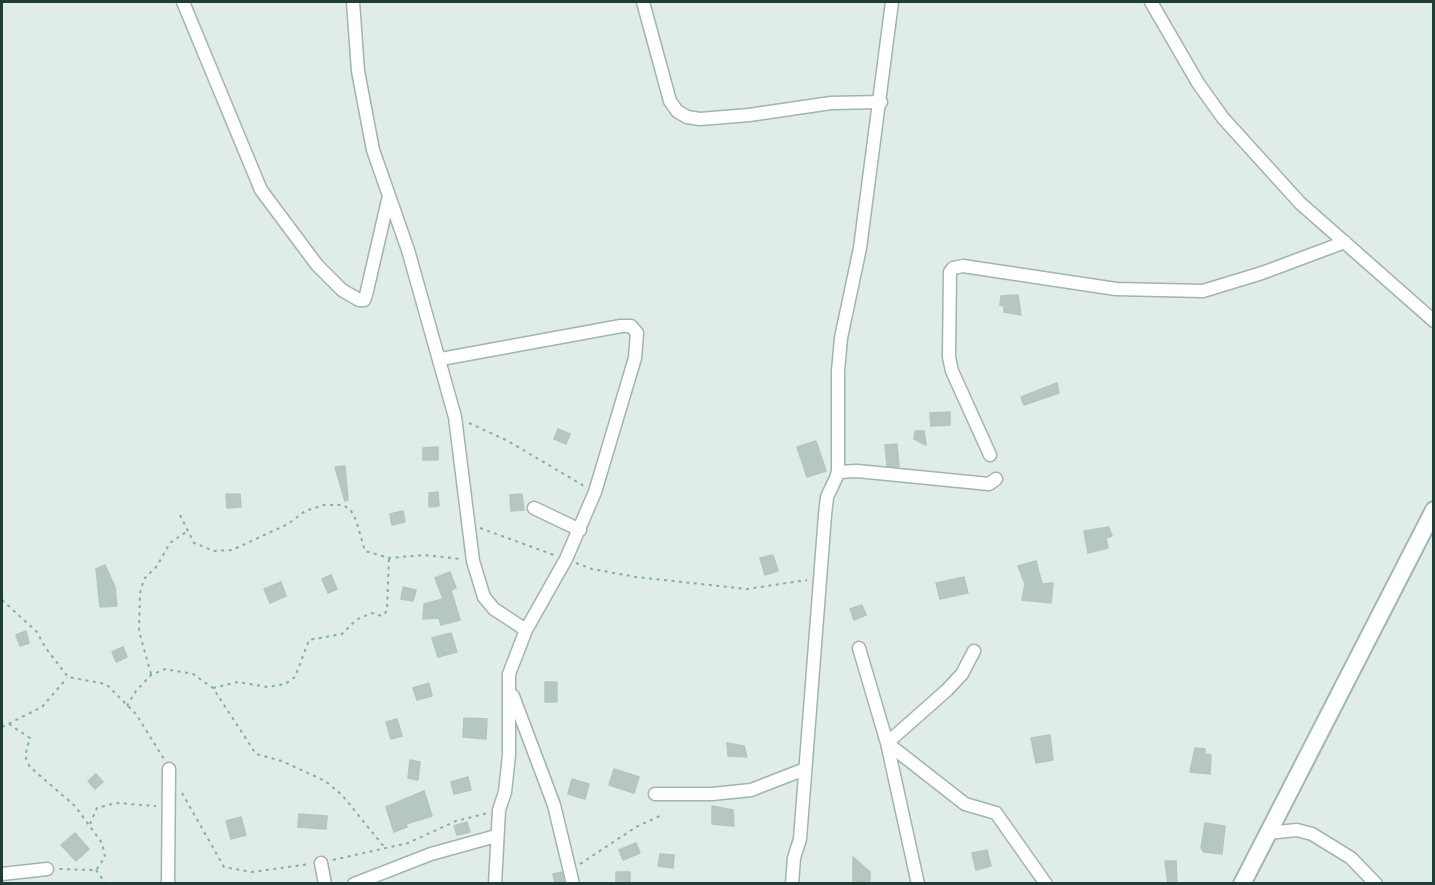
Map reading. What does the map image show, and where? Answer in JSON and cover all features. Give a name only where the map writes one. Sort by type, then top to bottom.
[{"type":"main road","points":[[1242,884],[1434,510]]},
{"type":"street","points":[[183,2],[261,190],[317,265],[342,290],[359,300],[364,300],[366,295],[388,200]]},
{"type":"street","points":[[352,2],[358,71],[373,150],[388,200],[408,250],[441,359],[445,386],[455,417],[466,523],[473,561],[484,597],[494,609],[526,630]]},
{"type":"street","points":[[643,2],[670,101],[677,111],[687,117],[700,119],[749,115],[831,103],[880,102]]},
{"type":"street","points":[[792,884],[794,858],[800,839],[827,497],[838,472],[838,372],[841,338],[860,248],[892,2]]},
{"type":"street","points":[[1151,2],[1198,82],[1223,118],[1300,203],[1434,321]]},
{"type":"street","points":[[990,455],[950,364],[950,272],[952,268],[963,266],[1116,288],[1203,291],[1262,273],[1344,242]]},
{"type":"street","points":[[441,359],[632,326],[637,333],[635,358],[595,492],[566,559],[526,630],[509,674],[512,692],[551,797],[572,877]]},
{"type":"street","points":[[838,472],[858,471],[990,484],[996,479]]},
{"type":"street","points":[[534,508],[580,530]]},
{"type":"street","points":[[859,648],[887,743],[918,884]]},
{"type":"street","points":[[887,743],[947,690],[962,674],[974,651]]},
{"type":"street","points":[[495,884],[496,836],[499,810],[507,780],[512,692]]},
{"type":"street","points":[[887,743],[965,804],[996,813],[1046,884]]},
{"type":"street","points":[[168,884],[169,769]]},
{"type":"street","points":[[655,794],[712,794],[750,790],[806,769]]},
{"type":"street","points":[[1267,832],[1297,831],[1312,834],[1351,858],[1376,884]]},
{"type":"street","points":[[354,884],[431,854],[496,836]]},
{"type":"street","points":[[321,863],[326,884]]},
{"type":"street","points":[[2,874],[47,869]]},
{"type":"path","points":[[455,417],[508,441],[595,492]]},
{"type":"path","points":[[180,515],[186,532],[194,543],[214,551],[232,550],[288,524],[305,511],[324,505],[343,505],[350,510],[356,520],[365,551],[389,558],[424,555],[473,561]]},
{"type":"path","points":[[466,523],[592,569],[636,577],[747,589],[822,576]]},
{"type":"path","points":[[151,675],[139,631],[140,593],[144,579],[158,566],[170,543],[186,532]]},
{"type":"path","points":[[213,688],[238,682],[268,687],[285,684],[295,677],[309,640],[342,634],[356,620],[372,613],[382,616],[387,611],[389,558]]},
{"type":"path","points":[[2,600],[37,632],[45,647],[68,677],[106,684],[136,714],[224,867],[252,872],[321,863],[408,843],[456,820],[499,810]]},
{"type":"path","points":[[128,706],[136,691],[151,675],[165,669],[193,674],[213,688],[256,754],[282,760],[325,782],[342,795],[385,848]]},
{"type":"path","points":[[2,727],[42,707],[68,677]]},
{"type":"path","points":[[9,724],[30,738],[25,756],[30,767],[68,798],[90,824],[102,843],[105,857],[96,870]]},
{"type":"path","points":[[90,824],[97,808],[116,803],[158,806],[169,802]]},
{"type":"path","points":[[572,877],[618,838],[662,815]]},
{"type":"path","points":[[47,869],[96,870]]},
{"type":"path","points":[[96,870],[106,884]]},
{"type":"building","points":[[1018,295],[1021,315],[1004,312],[1004,306],[1000,305],[1001,296]]},
{"type":"building","points":[[1057,383],[1059,393],[1024,405],[1021,397]]},
{"type":"building","points":[[950,412],[950,425],[931,426],[930,413]]},
{"type":"building","points":[[558,429],[570,434],[566,444],[554,439]]},
{"type":"building","points":[[915,431],[924,431],[926,445],[914,439]]},
{"type":"building","points":[[816,441],[826,471],[807,477],[797,447]]},
{"type":"building","points":[[897,444],[899,467],[887,466],[885,445]]},
{"type":"building","points":[[438,447],[438,460],[423,460],[423,448]]},
{"type":"building","points":[[345,466],[348,500],[345,501],[335,467]]},
{"type":"building","points":[[438,492],[439,506],[429,507],[429,493]]},
{"type":"building","points":[[226,494],[240,494],[241,507],[227,508]]},
{"type":"building","points":[[522,494],[524,510],[511,511],[510,495]]},
{"type":"building","points":[[403,511],[405,522],[392,525],[390,514]]},
{"type":"building","points":[[1109,527],[1112,536],[1106,538],[1108,548],[1088,553],[1084,531]]},
{"type":"building","points":[[773,555],[778,571],[765,575],[760,558]]},
{"type":"building","points":[[1036,561],[1042,584],[1053,583],[1051,603],[1022,600],[1025,584],[1018,566]]},
{"type":"building","points":[[105,565],[115,587],[117,606],[100,607],[96,569]]},
{"type":"building","points":[[450,572],[456,588],[451,590],[460,620],[441,625],[439,618],[423,619],[424,604],[443,599],[435,578]]},
{"type":"building","points":[[331,575],[337,589],[328,593],[322,579]]},
{"type":"building","points":[[964,577],[968,593],[940,599],[936,583]]},
{"type":"building","points":[[281,582],[286,596],[270,603],[264,589]]},
{"type":"building","points":[[403,587],[416,590],[413,601],[401,599]]},
{"type":"building","points":[[862,605],[866,615],[854,620],[850,609]]},
{"type":"building","points":[[26,631],[29,643],[20,646],[16,635]]},
{"type":"building","points":[[451,633],[457,652],[438,657],[432,638]]},
{"type":"building","points":[[123,647],[127,657],[116,662],[112,652]]},
{"type":"building","points":[[545,682],[557,682],[557,702],[545,702]]},
{"type":"building","points":[[429,683],[432,696],[417,700],[413,688]]},
{"type":"building","points":[[464,718],[487,719],[486,739],[463,737]]},
{"type":"building","points":[[397,719],[402,736],[391,739],[386,722]]},
{"type":"building","points":[[1050,735],[1053,760],[1036,763],[1031,738]]},
{"type":"building","points":[[727,743],[744,746],[747,757],[728,756]]},
{"type":"building","points":[[1195,748],[1205,749],[1205,754],[1211,755],[1210,774],[1190,772]]},
{"type":"building","points":[[410,760],[420,762],[418,780],[408,778]]},
{"type":"building","points":[[614,769],[639,777],[634,793],[609,785]]},
{"type":"building","points":[[96,774],[103,782],[95,789],[88,781]]},
{"type":"building","points":[[468,777],[471,790],[454,794],[451,782]]},
{"type":"building","points":[[572,779],[589,784],[585,799],[568,794]]},
{"type":"building","points":[[424,791],[432,816],[406,824],[407,827],[394,832],[386,807]]},
{"type":"building","points":[[712,806],[733,810],[734,826],[712,824]]},
{"type":"building","points":[[299,814],[327,816],[326,829],[298,827]]},
{"type":"building","points":[[241,817],[246,835],[231,839],[226,821]]},
{"type":"building","points":[[467,822],[470,832],[457,835],[454,826]]},
{"type":"building","points":[[1205,823],[1225,826],[1222,854],[1204,852],[1201,848]]},
{"type":"building","points":[[75,833],[89,849],[76,861],[61,845]]},
{"type":"building","points":[[636,843],[640,853],[623,860],[619,850]]},
{"type":"building","points":[[987,850],[991,866],[976,870],[972,853]]},
{"type":"building","points":[[660,854],[674,855],[673,868],[658,866]]},
{"type":"building","points":[[853,857],[870,872],[870,881],[853,882]]},
{"type":"building","points":[[1165,861],[1176,861],[1177,884],[1168,884]]},
{"type":"building","points":[[562,872],[564,884],[555,884],[553,874]]},
{"type":"building","points":[[616,872],[630,872],[630,884],[616,884]]}]
